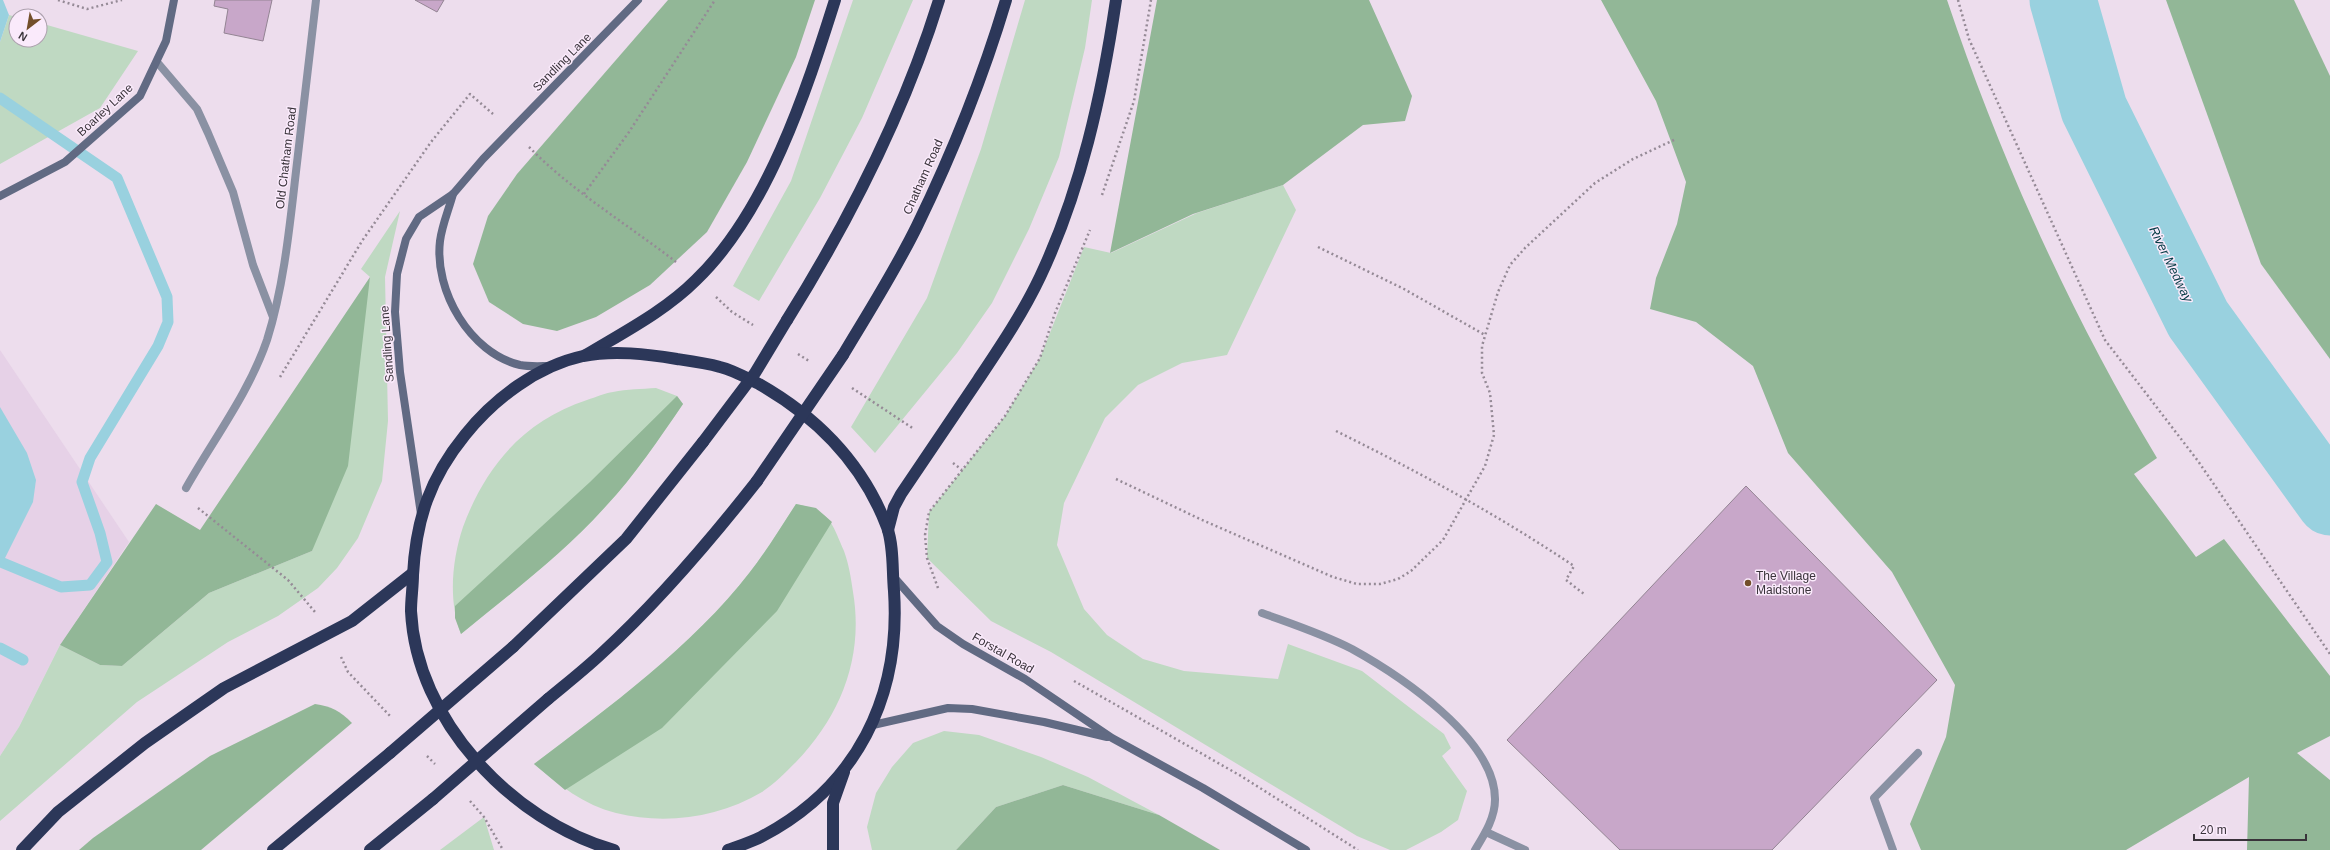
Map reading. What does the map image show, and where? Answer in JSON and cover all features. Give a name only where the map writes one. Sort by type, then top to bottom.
[{"type":"highway","points":[[585,356],[665,306],[697,280],[723,249],[756,200],[776,158],[796,112],[835,0]]},
{"type":"highway","points":[[273,850],[390,753],[513,647],[626,539],[703,442],[755,373],[844,224],[880,153],[909,86],[939,0]]},
{"type":"highway","name":"Chatham Road","points":[[370,850],[433,799],[601,654],[689,564],[757,481],[843,355],[913,234],[944,168],[971,101],[1006,0]]},
{"type":"highway","points":[[888,530],[894,507],[901,494],[1006,338],[1040,278],[1060,228],[1088,144],[1110,39],[1116,0]]},
{"type":"highway","points":[[614,850],[597,845],[554,824],[525,806],[494,782],[461,742],[440,708],[424,672],[411,611],[414,547],[421,515],[437,476],[478,419],[502,397],[553,366],[585,356],[630,353],[722,367],[781,397],[832,438],[850,459],[871,493],[888,530],[892,548],[892,575],[895,608],[890,665],[885,690],[873,725],[845,769],[833,802],[833,850]]},
{"type":"highway","points":[[22,850],[58,812],[157,735],[224,688],[352,621],[413,573]]},
{"type":"highway","points":[[728,850],[760,838],[796,815],[845,769]]},
{"type":"street","name":"Boarley Lane","points":[[0,196],[65,162],[140,96],[166,41],[174,0]]},
{"type":"street","name":"Old Chatham Road","points":[[186,488],[237,404],[266,341],[273,317],[289,229],[316,0]]},
{"type":"street","name":"Sandling Lane","points":[[421,515],[400,372],[395,312],[397,274],[406,239],[419,217],[453,194],[482,159],[638,0]]},
{"type":"street","points":[[157,62],[197,109],[208,133],[232,192],[253,265],[273,317]]},
{"type":"street","name":"Sandling Lane","points":[[453,194],[440,241],[441,268],[447,295],[461,321],[480,343],[502,358],[521,365],[553,366]]},
{"type":"street","name":"Forstal Road","points":[[892,575],[937,626],[964,644],[1025,679],[1112,738],[1203,788],[1306,850]]},
{"type":"street","points":[[1262,613],[1350,649],[1386,668],[1455,723],[1485,764],[1491,781],[1495,800],[1486,832],[1475,850]]},
{"type":"street","name":"Forstal Road","points":[[873,725],[941,709],[964,708],[1044,722],[1112,738]]},
{"type":"street","points":[[1893,850],[1874,798],[1918,753]]},
{"type":"street","points":[[1486,832],[1525,850]]},
{"type":"path","points":[[58,0],[87,10],[122,0]]},
{"type":"path","points":[[584,194],[629,132],[715,0]]},
{"type":"path","points":[[1958,0],[1969,39],[2105,340],[2198,461],[2330,654]]},
{"type":"path","points":[[277,382],[362,241],[431,142],[470,94]]},
{"type":"path","points":[[1116,479],[1281,555],[1333,577],[1357,584],[1380,584],[1398,578],[1411,571],[1442,540],[1485,466],[1494,435],[1490,393],[1482,373],[1482,346],[1498,292],[1510,265],[1525,248],[1596,183],[1633,160],[1676,139]]},
{"type":"path","points":[[544,163],[676,261]]},
{"type":"path","points":[[1318,247],[1404,289],[1485,335]]},
{"type":"path","points":[[1336,431],[1400,463],[1520,530],[1574,566],[1566,580],[1584,594]]},
{"type":"path","points":[[940,591],[927,558],[926,528],[929,512],[962,470]]},
{"type":"path","points":[[186,488],[179,500],[198,508],[288,580],[331,631],[348,672],[392,718]]},
{"type":"path","points":[[198,508],[202,502]]},
{"type":"path","points":[[1069,678],[1234,772],[1358,850]]},
{"type":"path","points":[[424,753],[441,770]]},
{"type":"path","points":[[468,799],[484,816],[503,850]]},
{"type":"shaded area","points":[[0,350],[129,542],[60,645],[19,727],[0,756]]},
{"type":"green space","points":[[668,0],[815,0],[796,57],[747,162],[707,232],[650,285],[596,317],[557,331],[523,324],[489,302],[473,264],[488,216],[517,174]]},
{"type":"green space","points":[[853,0],[913,0],[862,118],[820,198],[759,301],[733,286],[791,181]]},
{"type":"green space","points":[[1025,0],[1092,0],[1085,48],[1059,157],[1029,229],[992,303],[957,353],[875,453],[851,427],[927,298],[981,149]]},
{"type":"green space","points":[[1157,0],[1369,0],[1412,96],[1405,121],[1363,125],[1283,185],[1193,214],[1110,253]]},
{"type":"green space","points":[[1601,0],[1947,0],[1990,119],[2040,235],[2095,348],[2157,458],[2134,474],[2196,557],[2224,539],[2330,676],[2330,736],[2297,753],[2330,780],[2330,850],[2247,850],[2249,777],[2126,850],[1921,850],[1910,824],[1946,737],[1955,685],[1892,572],[1788,453],[1753,366],[1696,322],[1650,309],[1656,278],[1677,224],[1686,182],[1656,101]]},
{"type":"green space","points":[[2166,0],[2294,0],[2330,76],[2330,359],[2261,264]]},
{"type":"green space","points":[[8,18],[8,48],[48,48],[48,25],[138,51],[100,108],[0,164],[0,42]]},
{"type":"green space","points":[[1283,185],[1296,210],[1227,355],[1182,363],[1138,385],[1105,418],[1064,503],[1057,545],[1084,609],[1107,635],[1143,659],[1184,671],[1278,679],[1288,644],[1362,671],[1444,734],[1451,748],[1442,756],[1467,791],[1458,820],[1441,832],[1406,850],[1390,850],[1357,836],[1051,652],[991,621],[927,558],[929,512],[1005,416],[1040,358],[1084,247],[1111,253],[1197,213]]},
{"type":"green space","points":[[400,211],[385,277],[388,421],[382,481],[358,538],[337,568],[318,588],[278,616],[228,642],[137,702],[0,821],[0,756],[19,727],[60,645],[100,665],[122,666],[209,593],[312,551],[370,277],[361,269]]},
{"type":"green space","points":[[370,277],[348,466],[312,551],[209,593],[122,666],[100,665],[60,645],[156,504],[200,530]]},
{"type":"green space","points":[[656,388],[677,396],[683,404],[627,482],[589,524],[554,557],[461,634],[454,608],[453,594],[456,553],[463,527],[472,505],[483,484],[496,465],[510,448],[526,433],[544,420],[565,409],[604,394]]},
{"type":"green space","points":[[677,396],[683,404],[637,469],[617,494],[589,524],[554,557],[461,634],[455,618],[455,606],[590,482]]},
{"type":"green space","points":[[796,504],[816,510],[823,514],[836,532],[844,551],[850,572],[856,616],[852,662],[846,684],[837,705],[825,725],[812,744],[792,766],[762,792],[728,808],[691,817],[653,818],[635,817],[616,813],[593,805],[562,787],[534,764],[648,675],[703,625],[750,572]]},
{"type":"green space","points":[[796,504],[816,508],[832,522],[777,611],[662,728],[565,790],[534,764],[648,675],[703,625],[750,572]]},
{"type":"green space","points":[[315,704],[326,706],[335,710],[352,723],[201,850],[79,850],[93,838],[210,756]]},
{"type":"green space","points":[[944,731],[979,735],[1041,757],[1088,777],[1159,815],[1063,785],[996,807],[956,850],[872,850],[867,827],[876,793],[892,767],[913,743]]},
{"type":"green space","points":[[1063,785],[1159,815],[1220,850],[956,850],[996,807]]},
{"type":"green space","points":[[484,817],[494,850],[440,850]]},
{"type":"water","points":[[0,0],[3,0],[8,12],[8,18],[0,42]]},
{"type":"water","points":[[0,407],[27,453],[36,480],[33,502],[0,568]]},
{"type":"building","points":[[215,0],[272,0],[263,41],[224,33],[228,9],[214,6]]},
{"type":"building","points":[[415,0],[444,0],[437,12]]},
{"type":"building","name":"The Village Maidstone","points":[[1746,486],[1937,680],[1772,850],[1620,850],[1507,740]]},
{"type":"waterway","name":"River Medway","points":[[2063,0],[2094,109],[2198,319],[2330,502]]},
{"type":"waterway","points":[[0,98],[117,178],[167,297],[168,322],[158,346],[90,458],[82,482],[100,533],[107,562],[90,585],[61,587],[3,563]]},
{"type":"waterway","points":[[0,648],[23,660]]},
{"type":"place","name":"The Village Maidstone","points":[[1748,583]]}]
